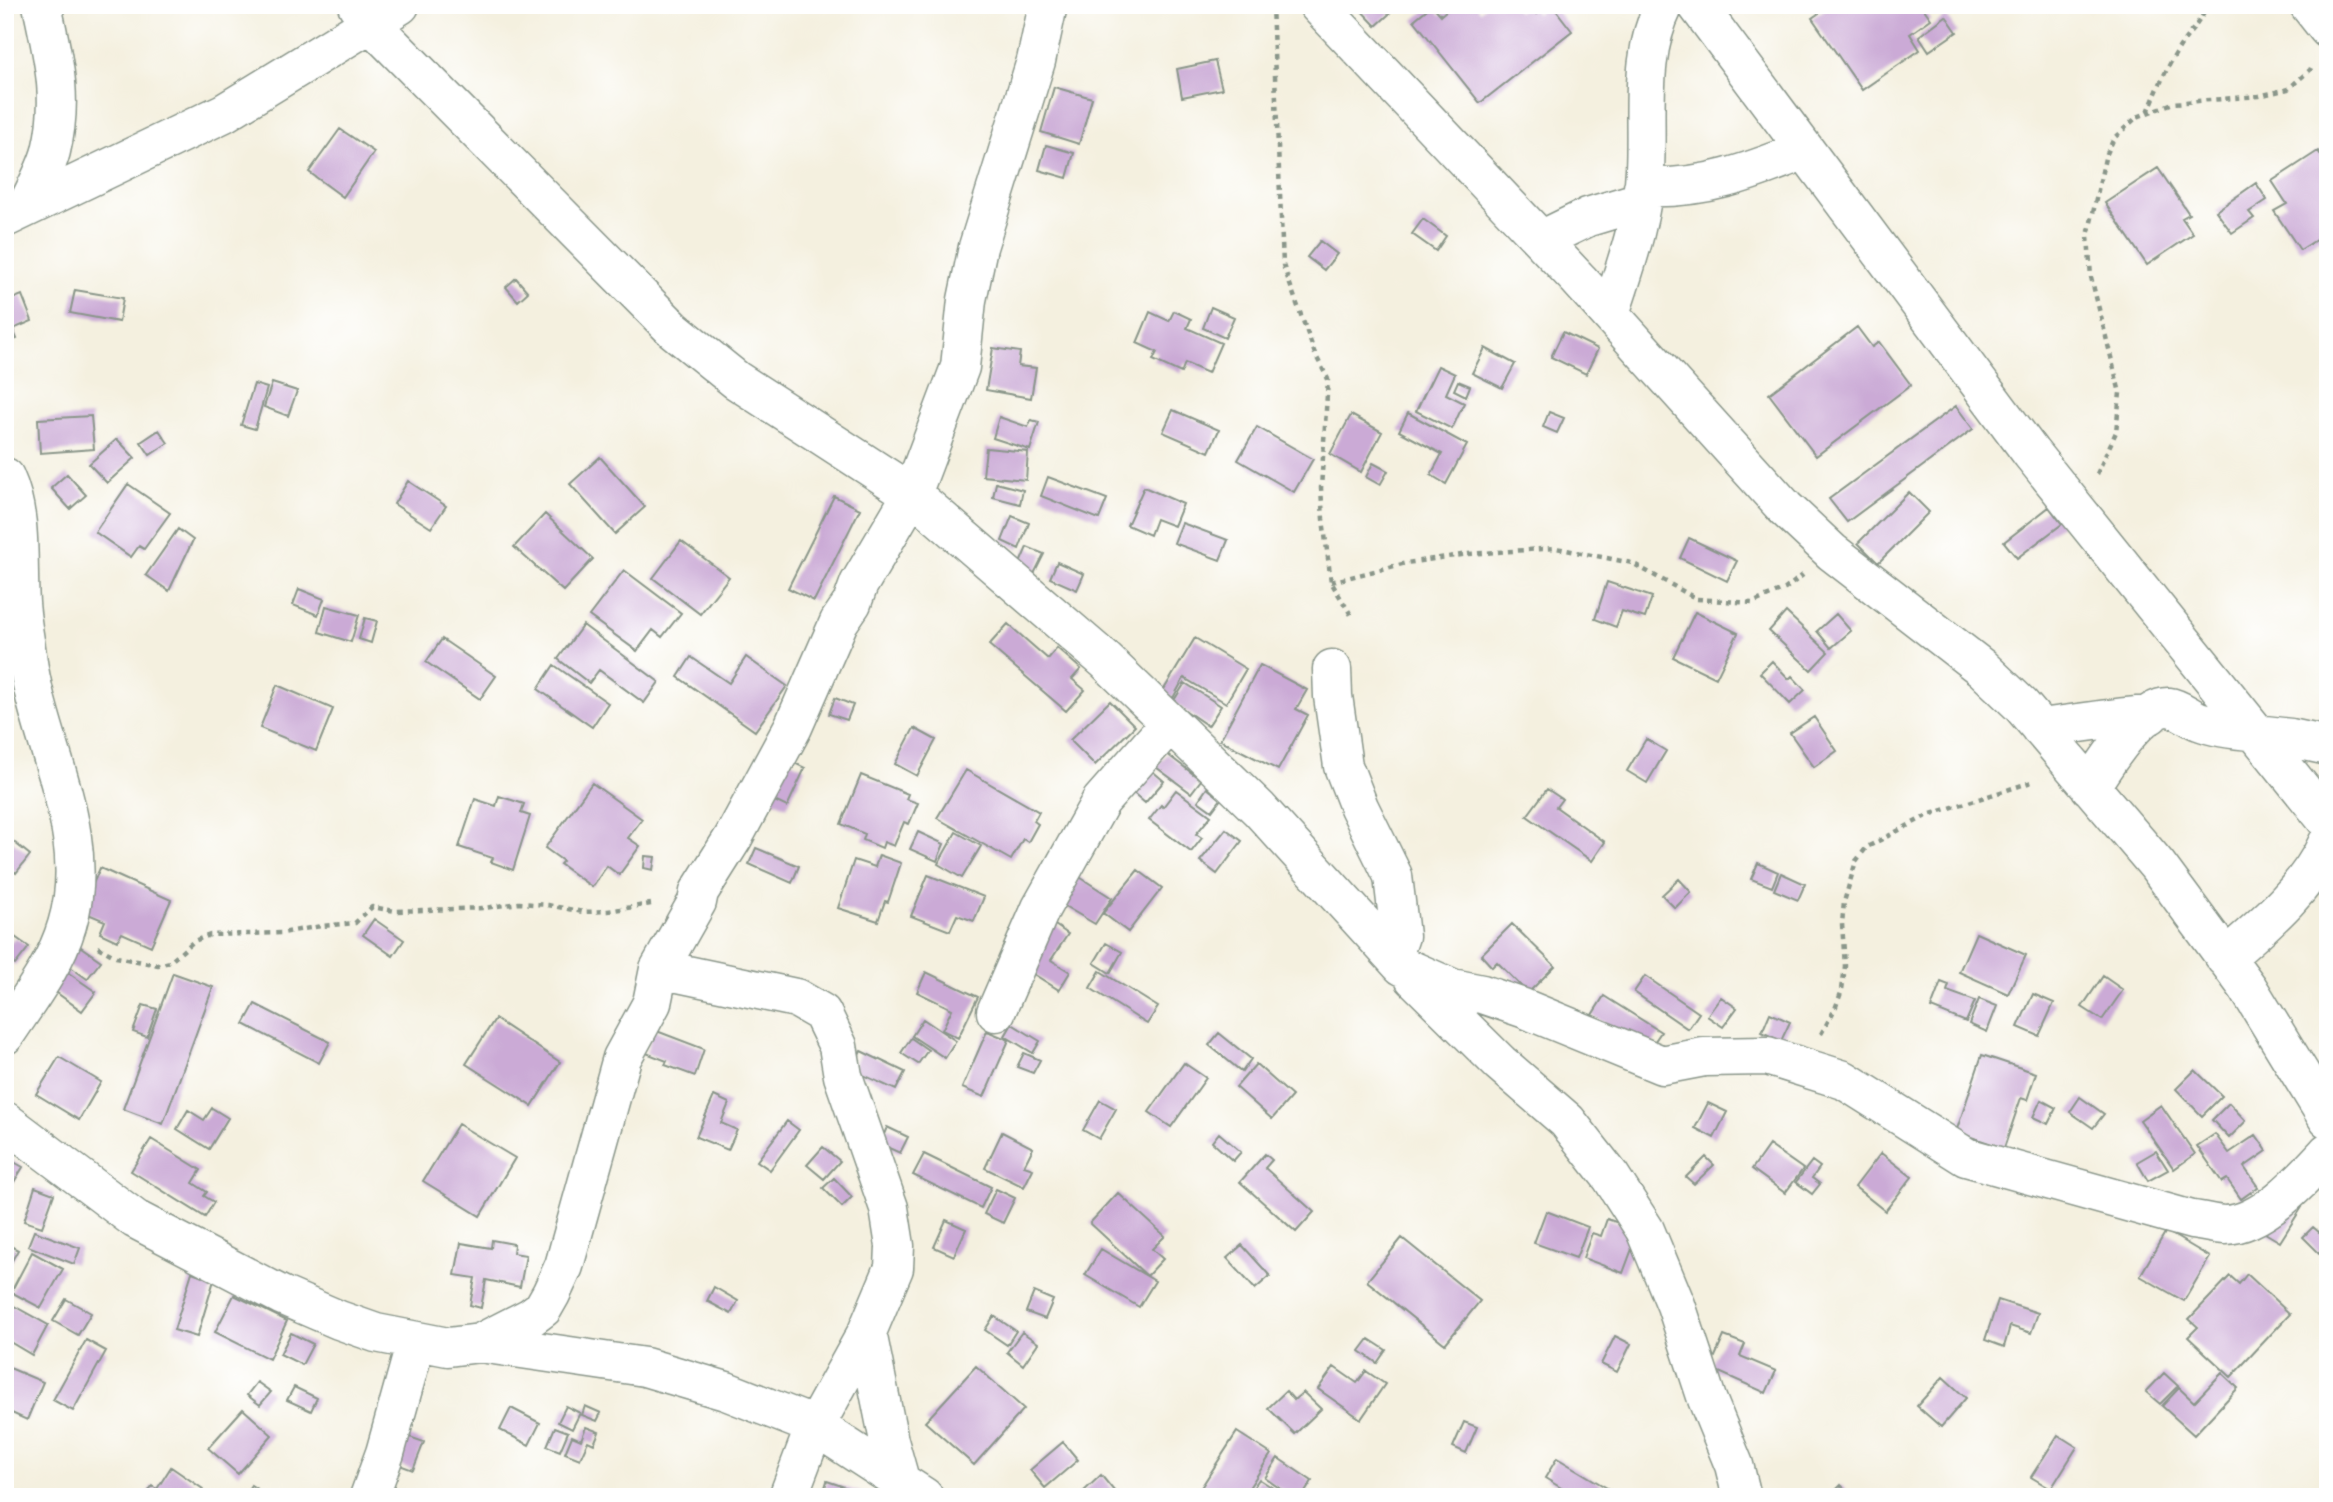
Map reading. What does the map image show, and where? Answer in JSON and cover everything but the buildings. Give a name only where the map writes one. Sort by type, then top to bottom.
[{"type":"street","points":[[16,212],[50,152],[58,103],[58,77],[41,5]]},
{"type":"street","points":[[480,1343],[543,1308],[564,1266],[622,1058],[652,1003],[659,969],[697,902],[699,891],[733,838],[793,727],[839,622],[912,494],[960,367],[967,300],[978,247],[1036,61],[1048,5]]},
{"type":"street","points":[[1318,5],[1610,314],[1785,508],[1832,552],[1982,668],[2021,705],[2157,866],[2248,988],[2328,1119]]},
{"type":"street","points":[[1610,314],[1638,221],[1642,194],[1647,62],[1655,24],[1664,5]]},
{"type":"street","points":[[1697,5],[2031,453],[2328,822]]},
{"type":"street","points":[[2309,5],[2322,44]]},
{"type":"street","points":[[16,212],[224,113],[376,12],[674,330],[736,380],[912,494],[1106,661],[1259,809],[1398,961],[1500,1063],[1567,1121],[1595,1155],[1645,1230],[1676,1305],[1707,1399],[1734,1465],[1742,1497]]},
{"type":"street","points":[[1541,240],[1642,194],[1748,173],[1805,150]]},
{"type":"street","points":[[5,477],[10,487],[19,543],[20,603],[28,665],[70,823],[74,873],[68,924],[52,962],[5,1035]]},
{"type":"street","points":[[1332,669],[1343,766],[1359,807],[1393,876],[1400,936],[1398,961]]},
{"type":"street","points":[[2083,779],[2114,751],[2140,722],[2155,710],[2170,707],[2200,721],[2231,730],[2328,746]]},
{"type":"street","points":[[2040,728],[2085,724],[2115,717],[2150,715]]},
{"type":"street","points":[[996,1012],[1041,908],[1101,801],[1170,723]]},
{"type":"street","points":[[2225,958],[2268,920],[2295,891],[2322,856],[2328,842]]},
{"type":"street","points":[[1398,961],[1452,988],[1482,994],[1523,1008],[1662,1065],[1704,1057],[1767,1056],[1844,1080],[1966,1157],[2192,1220],[2227,1225],[2250,1218],[2294,1188],[2328,1152]]},
{"type":"street","points":[[659,969],[796,998],[822,1013],[838,1046],[843,1076],[889,1208],[894,1268],[867,1332],[815,1426],[788,1497]]},
{"type":"street","points":[[5,1121],[135,1219],[281,1295],[339,1320],[376,1333],[447,1347],[480,1343],[645,1367],[726,1391],[815,1426],[912,1489]]},
{"type":"street","points":[[867,1332],[889,1441],[912,1489]]},
{"type":"street","points":[[369,1497],[385,1453],[416,1342]]},
{"type":"path","points":[[1272,5],[1283,265],[1315,355],[1328,379],[1321,488],[1331,582],[1351,614]]},
{"type":"path","points":[[2147,113],[2163,76],[2201,20],[2207,5]]},
{"type":"path","points":[[2077,511],[2116,432],[2120,393],[2091,277],[2088,236],[2105,158],[2114,138],[2137,117],[2173,103],[2259,96],[2288,89],[2310,70],[2322,44]]},
{"type":"path","points":[[1331,582],[1406,563],[1468,554],[1556,548],[1632,564],[1697,599],[1752,603],[1785,589],[1832,552]]},
{"type":"path","points":[[1802,1069],[1835,1009],[1842,990],[1846,966],[1842,924],[1844,902],[1856,861],[1867,847],[1928,815],[2020,785],[2083,779]]},
{"type":"path","points":[[68,924],[93,944],[116,957],[158,965],[170,962],[194,941],[210,935],[282,933],[355,923],[372,907],[395,911],[484,908],[519,903],[583,912],[608,911],[668,901],[699,891]]}]
